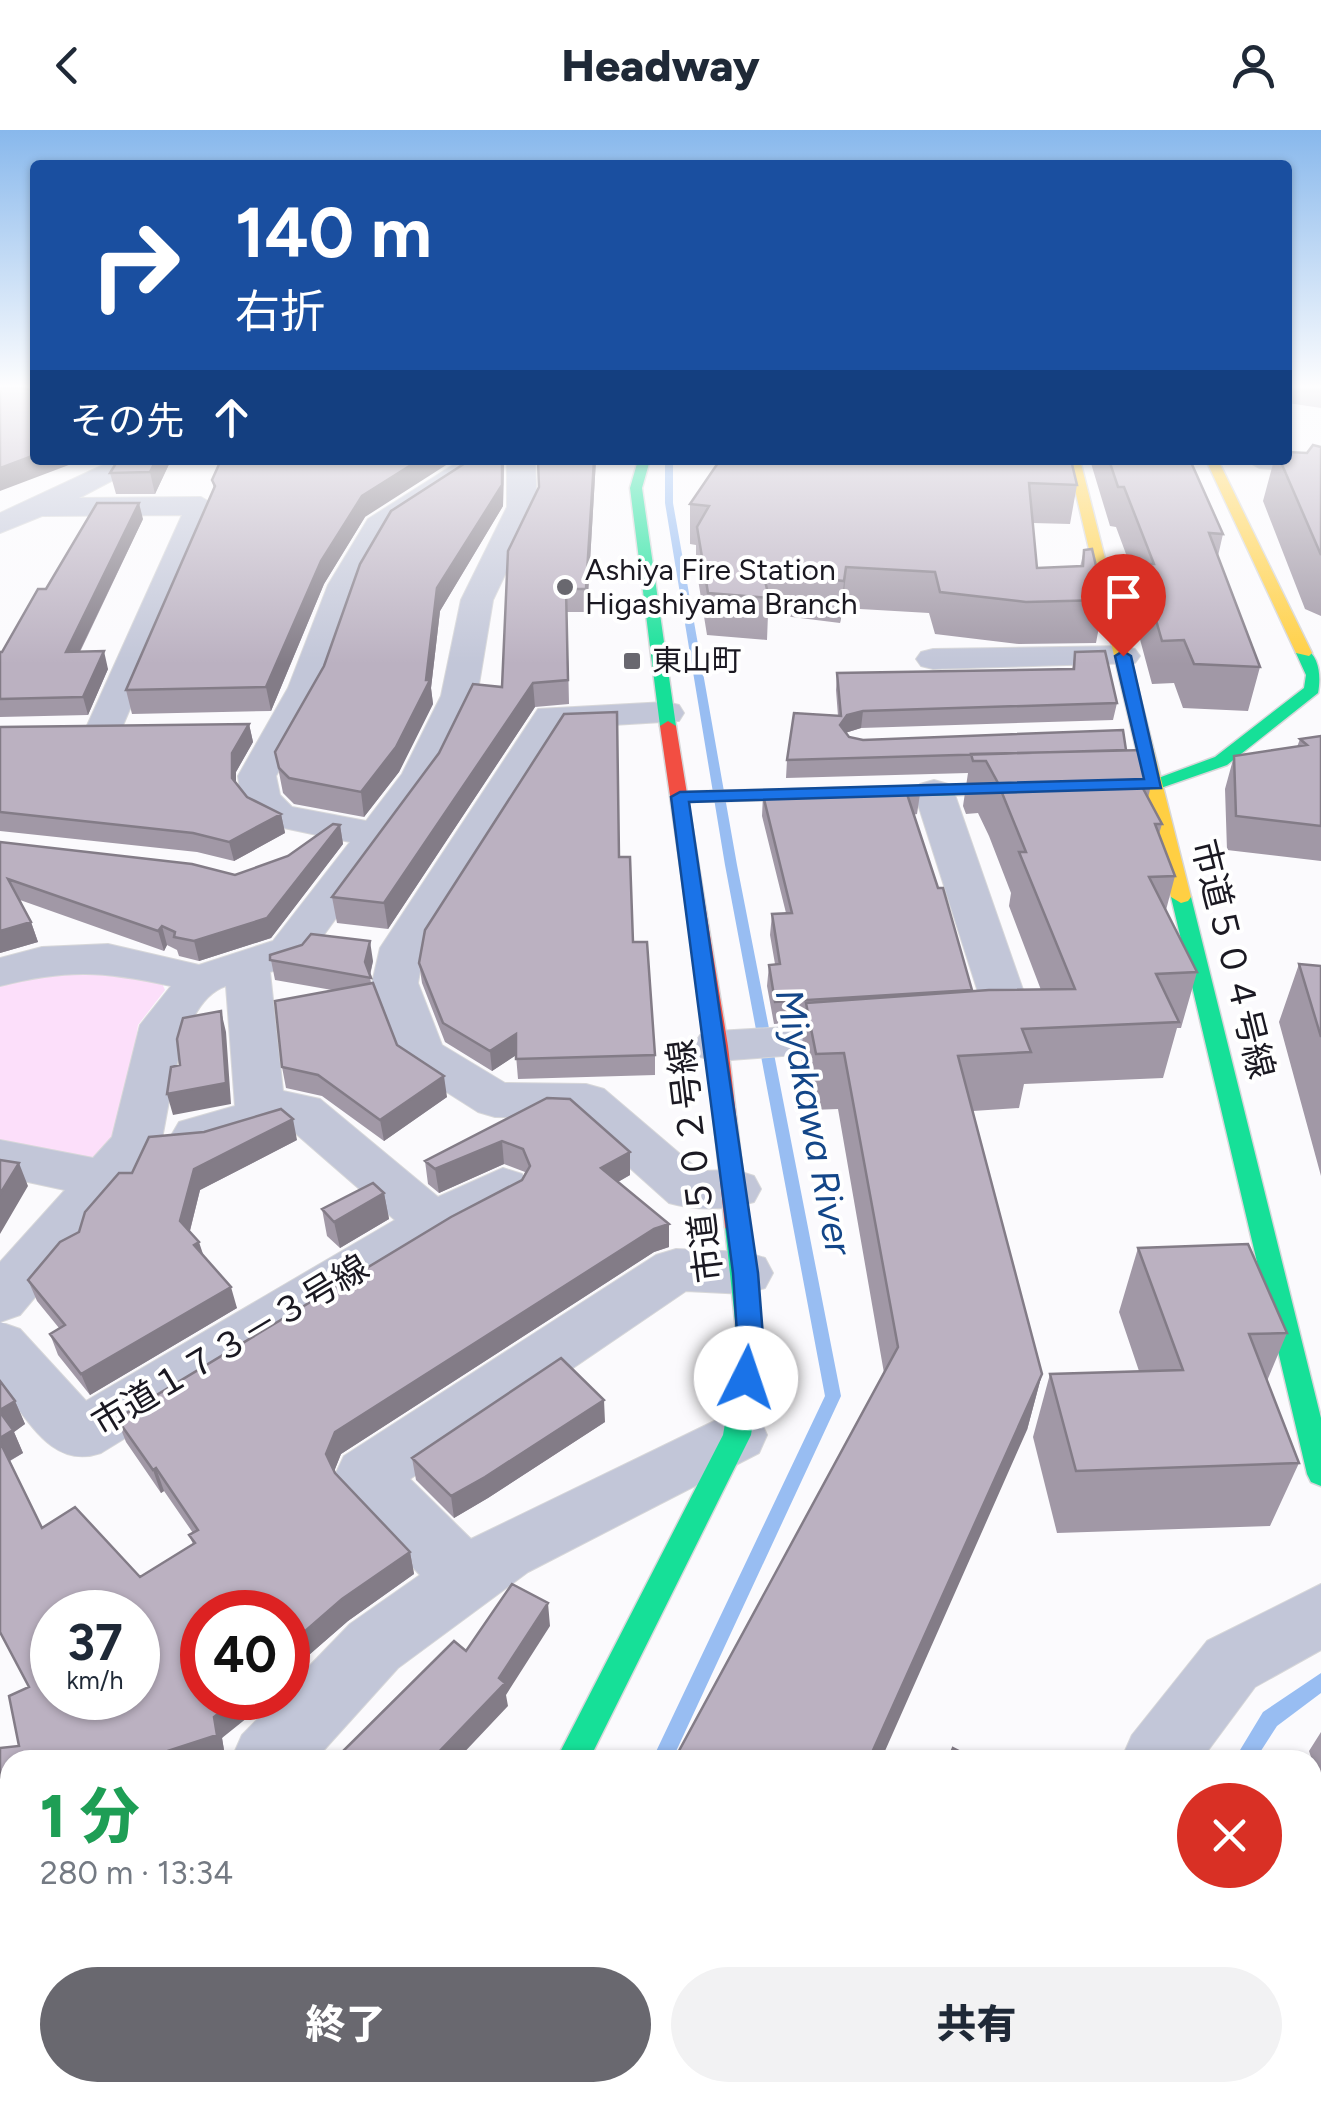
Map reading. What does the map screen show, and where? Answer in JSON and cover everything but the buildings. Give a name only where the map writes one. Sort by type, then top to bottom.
[{"type":"street","points":[[0,552],[22,516],[97,480]]},
{"type":"street","points":[[401,510],[394,502],[406,480]]},
{"type":"street","points":[[378,835],[279,816],[261,798],[257,776],[306,688],[344,585],[379,526],[450,480]]},
{"type":"street","points":[[0,972],[42,961],[108,958],[224,971],[289,951],[420,776],[452,712],[459,696],[477,600],[522,507],[522,480]]},
{"type":"street","name":"市道５０２号線","points":[[577,1750],[737,1435],[751,1349],[735,1189],[751,1044],[680,797],[636,488],[638,480]]},
{"type":"street","name":"市道５０４号線","points":[[1079,480],[1321,1474]]},
{"type":"street","points":[[680,797],[1154,784],[1221,761],[1312,690],[1314,675],[1221,480]]},
{"type":"street","points":[[22,516],[201,506],[86,730],[143,729]]},
{"type":"street","points":[[932,659],[1123,656]]},
{"type":"street","points":[[374,944],[551,717],[666,712]]},
{"type":"street","points":[[243,727],[283,726]]},
{"type":"street","points":[[1105,735],[1142,734]]},
{"type":"street","points":[[751,1044],[1014,1027],[934,792]]},
{"type":"street","points":[[288,853],[328,826]]},
{"type":"street","points":[[301,936],[374,944]]},
{"type":"street","points":[[374,944],[394,982],[421,1054],[496,1100],[586,1101],[688,1190],[735,1189]]},
{"type":"street","points":[[137,1140],[210,1134],[261,1116],[262,1106],[224,971]]},
{"type":"street","points":[[0,1300],[137,1140],[163,1025],[224,971]]},
{"type":"street","points":[[262,1106],[302,1111],[433,1223]]},
{"type":"street","points":[[0,1158],[104,1180]]},
{"type":"street","name":"市道１７３－３号線","points":[[0,1345],[79,1436],[433,1223],[504,1188]]},
{"type":"street","points":[[467,1580],[366,1476],[676,1270],[746,1273]]},
{"type":"street","points":[[276,1750],[374,1646],[505,1552],[737,1435]]},
{"type":"street","points":[[1165,1750],[1231,1664],[1321,1614]]},
{"type":"shaded area","points":[[105,967],[160,979],[165,990],[138,1025],[124,1126],[97,1162],[0,1143],[0,983]]},
{"type":"waterway","name":"Miyakawa River","points":[[667,1750],[833,1396],[731,865],[669,503],[669,480]]},
{"type":"waterway","points":[[1250,1750],[1270,1719],[1321,1682]]},
{"type":"traffic: fast","points":[[638,480],[636,488],[668,726]]},
{"type":"traffic: fast","points":[[680,797],[1155,785],[1221,761],[1312,690],[1314,675],[1304,653]]},
{"type":"traffic: fast","points":[[1181,897],[1321,1474]]},
{"type":"traffic: fast","points":[[577,1750],[737,1435],[751,1349],[737,1227]]},
{"type":"traffic: slow","points":[[1079,480],[1181,897]]},
{"type":"traffic: slow","points":[[1222,480],[1304,653]]},
{"type":"traffic: jam","points":[[668,726],[717,1046],[737,1227]]},
{"type":"place","name":"Ashiya Fire Station Higashiyama Branch","points":[[565,587]]},
{"type":"place","name":"東山町","points":[[632,661]]},
{"type":"route","points":[[746,1378],[751,1349],[746,1273],[718,1046],[680,797],[1154,784],[1123,656]]}]
